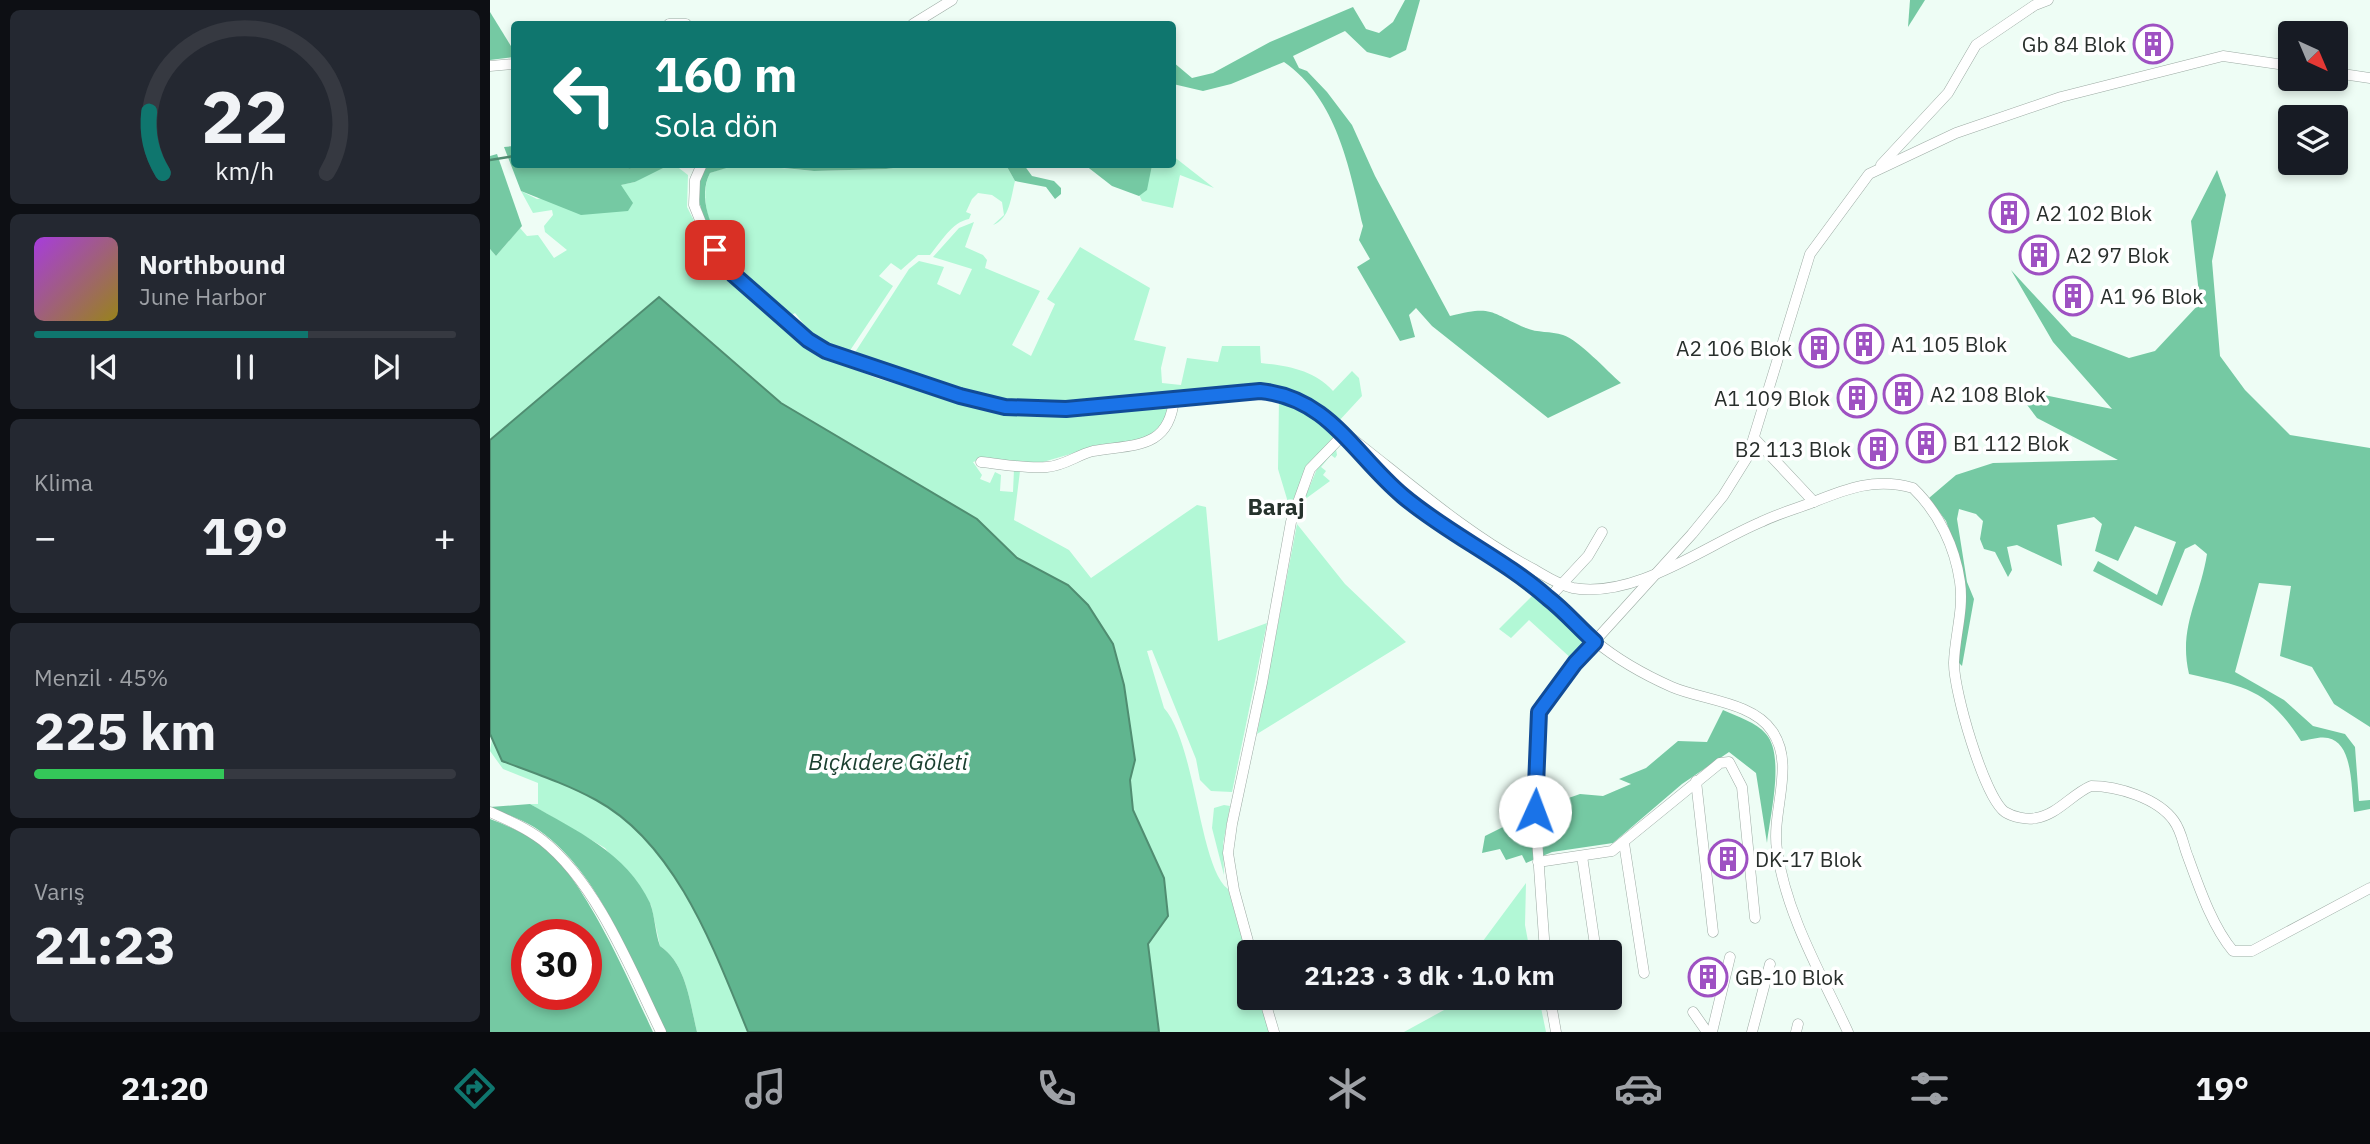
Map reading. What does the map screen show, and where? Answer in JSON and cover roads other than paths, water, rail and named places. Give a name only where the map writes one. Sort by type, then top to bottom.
[{"type":"street","points":[[918,21],[952,0]]},
{"type":"street","points":[[1875,171],[1948,93],[1976,45],[2035,5],[2048,0]]},
{"type":"street","points":[[1544,940],[1535,811],[1539,712],[1575,663],[1723,496],[1748,456],[1810,254],[1869,174],[1956,133],[2061,97],[2223,56],[2278,64]]},
{"type":"street","points":[[490,66],[511,64]]},
{"type":"street","points":[[2348,75],[2370,78]]},
{"type":"street","points":[[700,168],[695,180],[694,205],[706,235],[725,265],[808,340],[834,356],[936,390],[1005,407],[1066,409],[1260,391],[1283,393],[1321,415],[1475,532],[1560,583],[1575,588],[1608,587],[1656,573],[1760,522],[1857,485],[1900,484],[1913,488],[1937,516],[1960,581],[1954,663],[1961,707],[1992,793],[2005,812],[2027,819],[2048,815],[2091,786],[2132,794],[2160,807],[2180,832],[2193,872],[2222,936],[2233,951],[2242,953],[2252,951],[2370,888]]},
{"type":"street","points":[[981,462],[1047,467],[1089,452],[1140,445],[1153,439],[1169,424],[1174,399]]},
{"type":"street","points":[[1345,433],[1403,496],[1549,598],[1595,642],[1659,681],[1742,710],[1759,718],[1772,730],[1783,759],[1775,832],[1781,868],[1816,965],[1848,1032]]},
{"type":"street","points":[[1248,940],[1234,890],[1228,853],[1232,824],[1262,683],[1291,522],[1310,469],[1345,433]]},
{"type":"street","points":[[1754,438],[1814,502]]},
{"type":"street","points":[[1549,598],[1560,583],[1588,556],[1602,532]]},
{"type":"street","points":[[1538,862],[1612,851],[1696,781],[1720,763],[1729,762],[1742,787],[1755,918]]},
{"type":"street","points":[[1696,781],[1713,932]]},
{"type":"street","points":[[490,812],[543,840],[578,878],[593,898],[661,1032]]},
{"type":"street","points":[[1624,843],[1644,973]]},
{"type":"street","points":[[1582,856],[1594,940]]},
{"type":"street","points":[[1709,1032],[1730,957]]},
{"type":"street","points":[[1752,1032],[1770,964]]},
{"type":"street","points":[[1268,1010],[1274,1032]]},
{"type":"street","points":[[1552,1010],[1556,1032]]},
{"type":"street","points":[[1693,1012],[1709,1032]]},
{"type":"water","name":"Bıçkıdere Göleti","points":[[659,297],[781,403],[977,519],[1017,558],[1068,585],[1088,605],[1113,644],[1124,685],[1135,760],[1130,780],[1133,810],[1164,878],[1168,916],[1148,944],[1159,1032],[748,1032],[722,968],[690,902],[649,844],[624,819],[596,800],[502,761],[490,734],[490,440]]},
{"type":"waterway","points":[[490,160],[511,156]]},
{"type":"place","name":"Gb 84 Blok","points":[[2153,44]]},
{"type":"place","name":"A2 102 Blok","points":[[2009,213]]},
{"type":"place","name":"A2 97 Blok","points":[[2039,255]]},
{"type":"place","name":"A1 96 Blok","points":[[2073,296]]},
{"type":"place","name":"A1 105 Blok","points":[[1864,344]]},
{"type":"place","name":"A2 106 Blok","points":[[1819,348]]},
{"type":"place","name":"A2 108 Blok","points":[[1903,394]]},
{"type":"place","name":"A1 109 Blok","points":[[1857,398]]},
{"type":"place","name":"B1 112 Blok","points":[[1926,443]]},
{"type":"place","name":"B2 113 Blok","points":[[1878,449]]},
{"type":"place","name":"DK-17 Blok","points":[[1728,859]]},
{"type":"place","name":"GB-10 Blok","points":[[1708,977]]},
{"type":"district","name":"Baraj","points":[[1276,506]]}]
